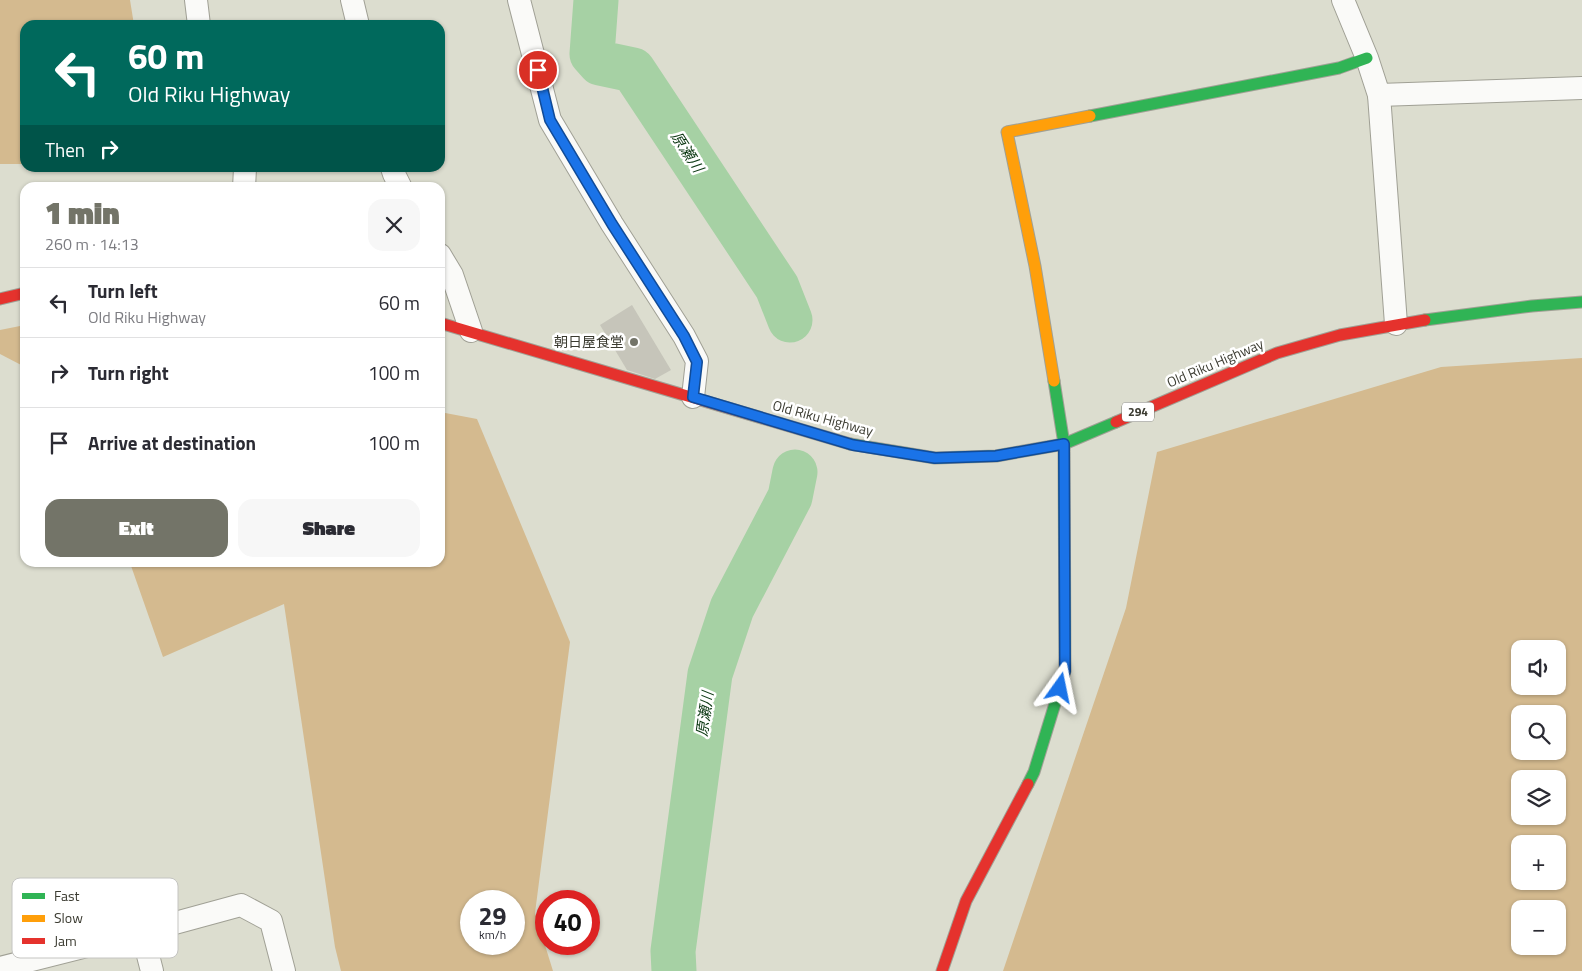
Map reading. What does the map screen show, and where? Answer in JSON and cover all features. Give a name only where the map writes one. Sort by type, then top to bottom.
[{"type":"main road","points":[[942,971],[966,901],[1034,772],[1065,671],[1064,444],[1034,266],[1007,132],[1339,68],[1367,58]]},
{"type":"main road","points":[[0,299],[20,294]]},
{"type":"main road","name":"Old Riku Highway","points":[[693,397],[853,445],[935,458],[996,456],[1064,444],[1277,353],[1340,335],[1396,324],[1532,306],[1582,302]]},
{"type":"main road","name":"294","points":[[445,324],[693,397]]},
{"type":"street","points":[[196,0],[198,20]]},
{"type":"street","points":[[352,0],[357,20]]},
{"type":"street","points":[[519,0],[550,120],[612,224],[684,336],[697,362],[693,397]]},
{"type":"street","points":[[1343,0],[1367,58],[1379,95],[1396,324]]},
{"type":"street","points":[[1379,95],[1582,88]]},
{"type":"street","points":[[445,263],[452,275],[471,332]]},
{"type":"street","points":[[178,922],[242,905],[272,921],[284,971]]},
{"type":"street","points":[[0,968],[39,958]]},
{"type":"street","points":[[149,958],[152,971]]},
{"type":"shaded area","points":[[0,0],[130,0],[133,20],[20,20],[20,164],[0,164]]},
{"type":"shaded area","points":[[20,326],[20,364],[0,354],[0,330]]},
{"type":"shaded area","points":[[1582,358],[1582,971],[1003,971],[1126,608],[1157,452],[1441,367]]},
{"type":"shaded area","points":[[445,413],[477,419],[570,642],[538,890],[535,890],[535,955],[548,955],[553,971],[341,971],[335,947],[284,604],[163,657],[131,567],[445,567]]},
{"type":"building","points":[[632,305],[671,370],[655,379],[627,370],[600,325]]},
{"type":"waterway","name":"原瀬川","points":[[596,0],[592,54],[600,63],[633,70],[777,287],[790,320]]},
{"type":"waterway","name":"原瀬川","points":[[674,971],[673,951],[710,674],[732,608],[790,497],[795,472]]},
{"type":"traffic: fast","points":[[1090,116],[1339,68],[1367,58]]},
{"type":"traffic: fast","points":[[1425,320],[1532,306],[1582,302]]},
{"type":"traffic: fast","points":[[1028,784],[1034,772],[1065,671],[1064,444],[1054,381]]},
{"type":"traffic: fast","points":[[850,444],[935,458],[996,456],[1064,444],[1116,422]]},
{"type":"traffic: slow","points":[[1054,381],[1035,266],[1007,132],[1090,116]]},
{"type":"traffic: jam","points":[[0,299],[20,294]]},
{"type":"traffic: jam","points":[[1116,422],[1277,353],[1340,335],[1425,320]]},
{"type":"traffic: jam","points":[[445,324],[850,444]]},
{"type":"traffic: jam","points":[[942,971],[966,901],[1028,784]]},
{"type":"place","name":"朝日屋食堂","points":[[634,342]]},
{"type":"route","points":[[538,70],[550,120],[612,224],[684,336],[697,362],[693,397],[853,445],[935,458],[996,456],[1064,444],[1065,671],[1060,688]]}]
